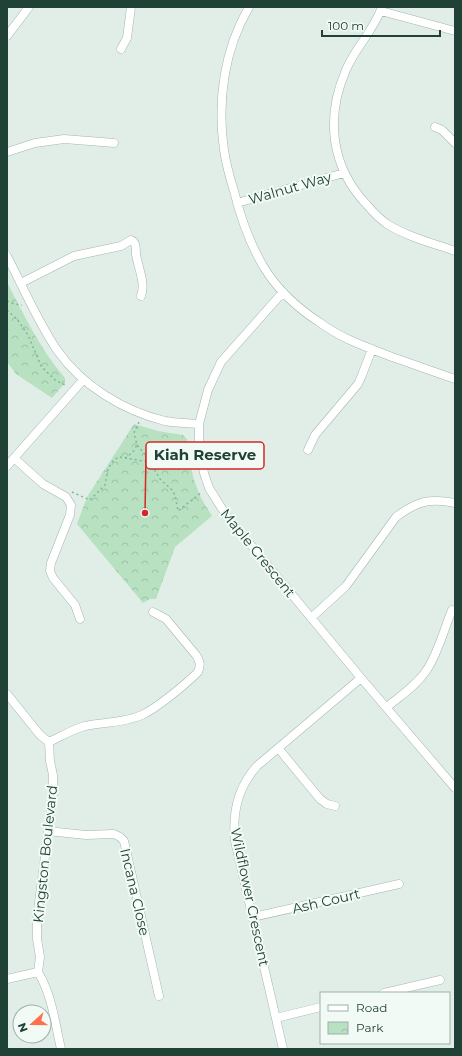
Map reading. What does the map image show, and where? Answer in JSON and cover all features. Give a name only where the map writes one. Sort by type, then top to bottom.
[{"type":"street","points":[[7,36],[29,7]]},
{"type":"street","points":[[121,49],[127,38],[131,7]]},
{"type":"street","points":[[249,7],[233,40],[226,66],[222,92],[221,123],[224,151],[237,203],[253,248],[266,270],[283,292],[318,322],[340,337],[455,379]]},
{"type":"street","points":[[455,31],[381,9],[346,68],[338,89],[334,108],[333,128],[335,145],[344,173],[359,196],[387,223],[405,233],[455,251]]},
{"type":"street","points":[[435,127],[442,130],[455,143]]},
{"type":"street","points":[[7,152],[35,143],[64,138],[114,143]]},
{"type":"street","name":"Walnut Way","points":[[237,203],[344,173]]},
{"type":"street","points":[[21,283],[74,256],[121,246],[131,240],[135,244],[143,291],[141,296]]},
{"type":"street","points":[[7,256],[44,329],[68,365],[83,380],[117,402],[144,414],[166,421],[199,424]]},
{"type":"street","name":"Maple Crescent","points":[[283,292],[221,362],[208,390],[199,424],[199,448],[204,473],[209,488],[226,515],[360,678],[455,788]]},
{"type":"street","points":[[308,450],[315,435],[358,384],[372,349]]},
{"type":"street","points":[[7,466],[83,380]]},
{"type":"street","points":[[14,458],[43,484],[66,497],[71,505],[72,510],[51,563],[50,571],[53,578],[75,605],[80,619]]},
{"type":"street","points":[[311,618],[346,586],[385,530],[396,517],[406,509],[416,504],[440,500],[455,503]]},
{"type":"street","points":[[386,707],[416,683],[426,671],[433,658],[452,610]]},
{"type":"street","points":[[7,694],[40,735],[49,742],[83,727],[114,723],[142,715],[159,704],[198,672],[200,667],[199,660],[196,655],[166,619],[153,612]]},
{"type":"street","name":"Wildflower Crescent","points":[[283,1049],[235,840],[234,815],[236,803],[243,785],[250,774],[360,678]]},
{"type":"street","name":"Kingston Boulevard","points":[[38,972],[40,956],[37,939],[37,918],[53,794],[53,775],[50,761],[49,742]]},
{"type":"street","points":[[278,748],[320,799],[327,804],[335,806]]},
{"type":"street","name":"Incana Close","points":[[48,831],[86,835],[114,834],[124,841],[159,996]]},
{"type":"street","name":"Ash Court","points":[[253,917],[399,884]]},
{"type":"street","points":[[7,979],[38,972],[45,983],[50,998],[61,1049]]},
{"type":"street","points":[[388,992],[440,980]]},
{"type":"street","points":[[276,1018],[320,1007]]},
{"type":"path","points":[[7,301],[21,305],[30,301]]},
{"type":"path","points":[[8,309],[28,335],[41,366],[54,380],[74,390]]},
{"type":"path","points":[[144,414],[134,433],[136,445],[150,462],[160,479],[175,495],[178,511],[209,488]]},
{"type":"path","points":[[125,458],[132,452],[136,445]]},
{"type":"path","points":[[66,497],[72,492],[90,500],[105,485],[108,469],[112,462],[118,457],[150,462]]},
{"type":"green space","points":[[7,282],[40,344],[65,378],[65,383],[52,398],[16,374],[7,362]]},
{"type":"green space","points":[[134,424],[158,431],[183,435],[187,439],[189,458],[194,480],[201,498],[212,516],[175,547],[156,599],[150,599],[143,603],[77,524],[87,497]]},
{"type":"place","name":"Kiah Reserve","points":[[145,513]]}]
